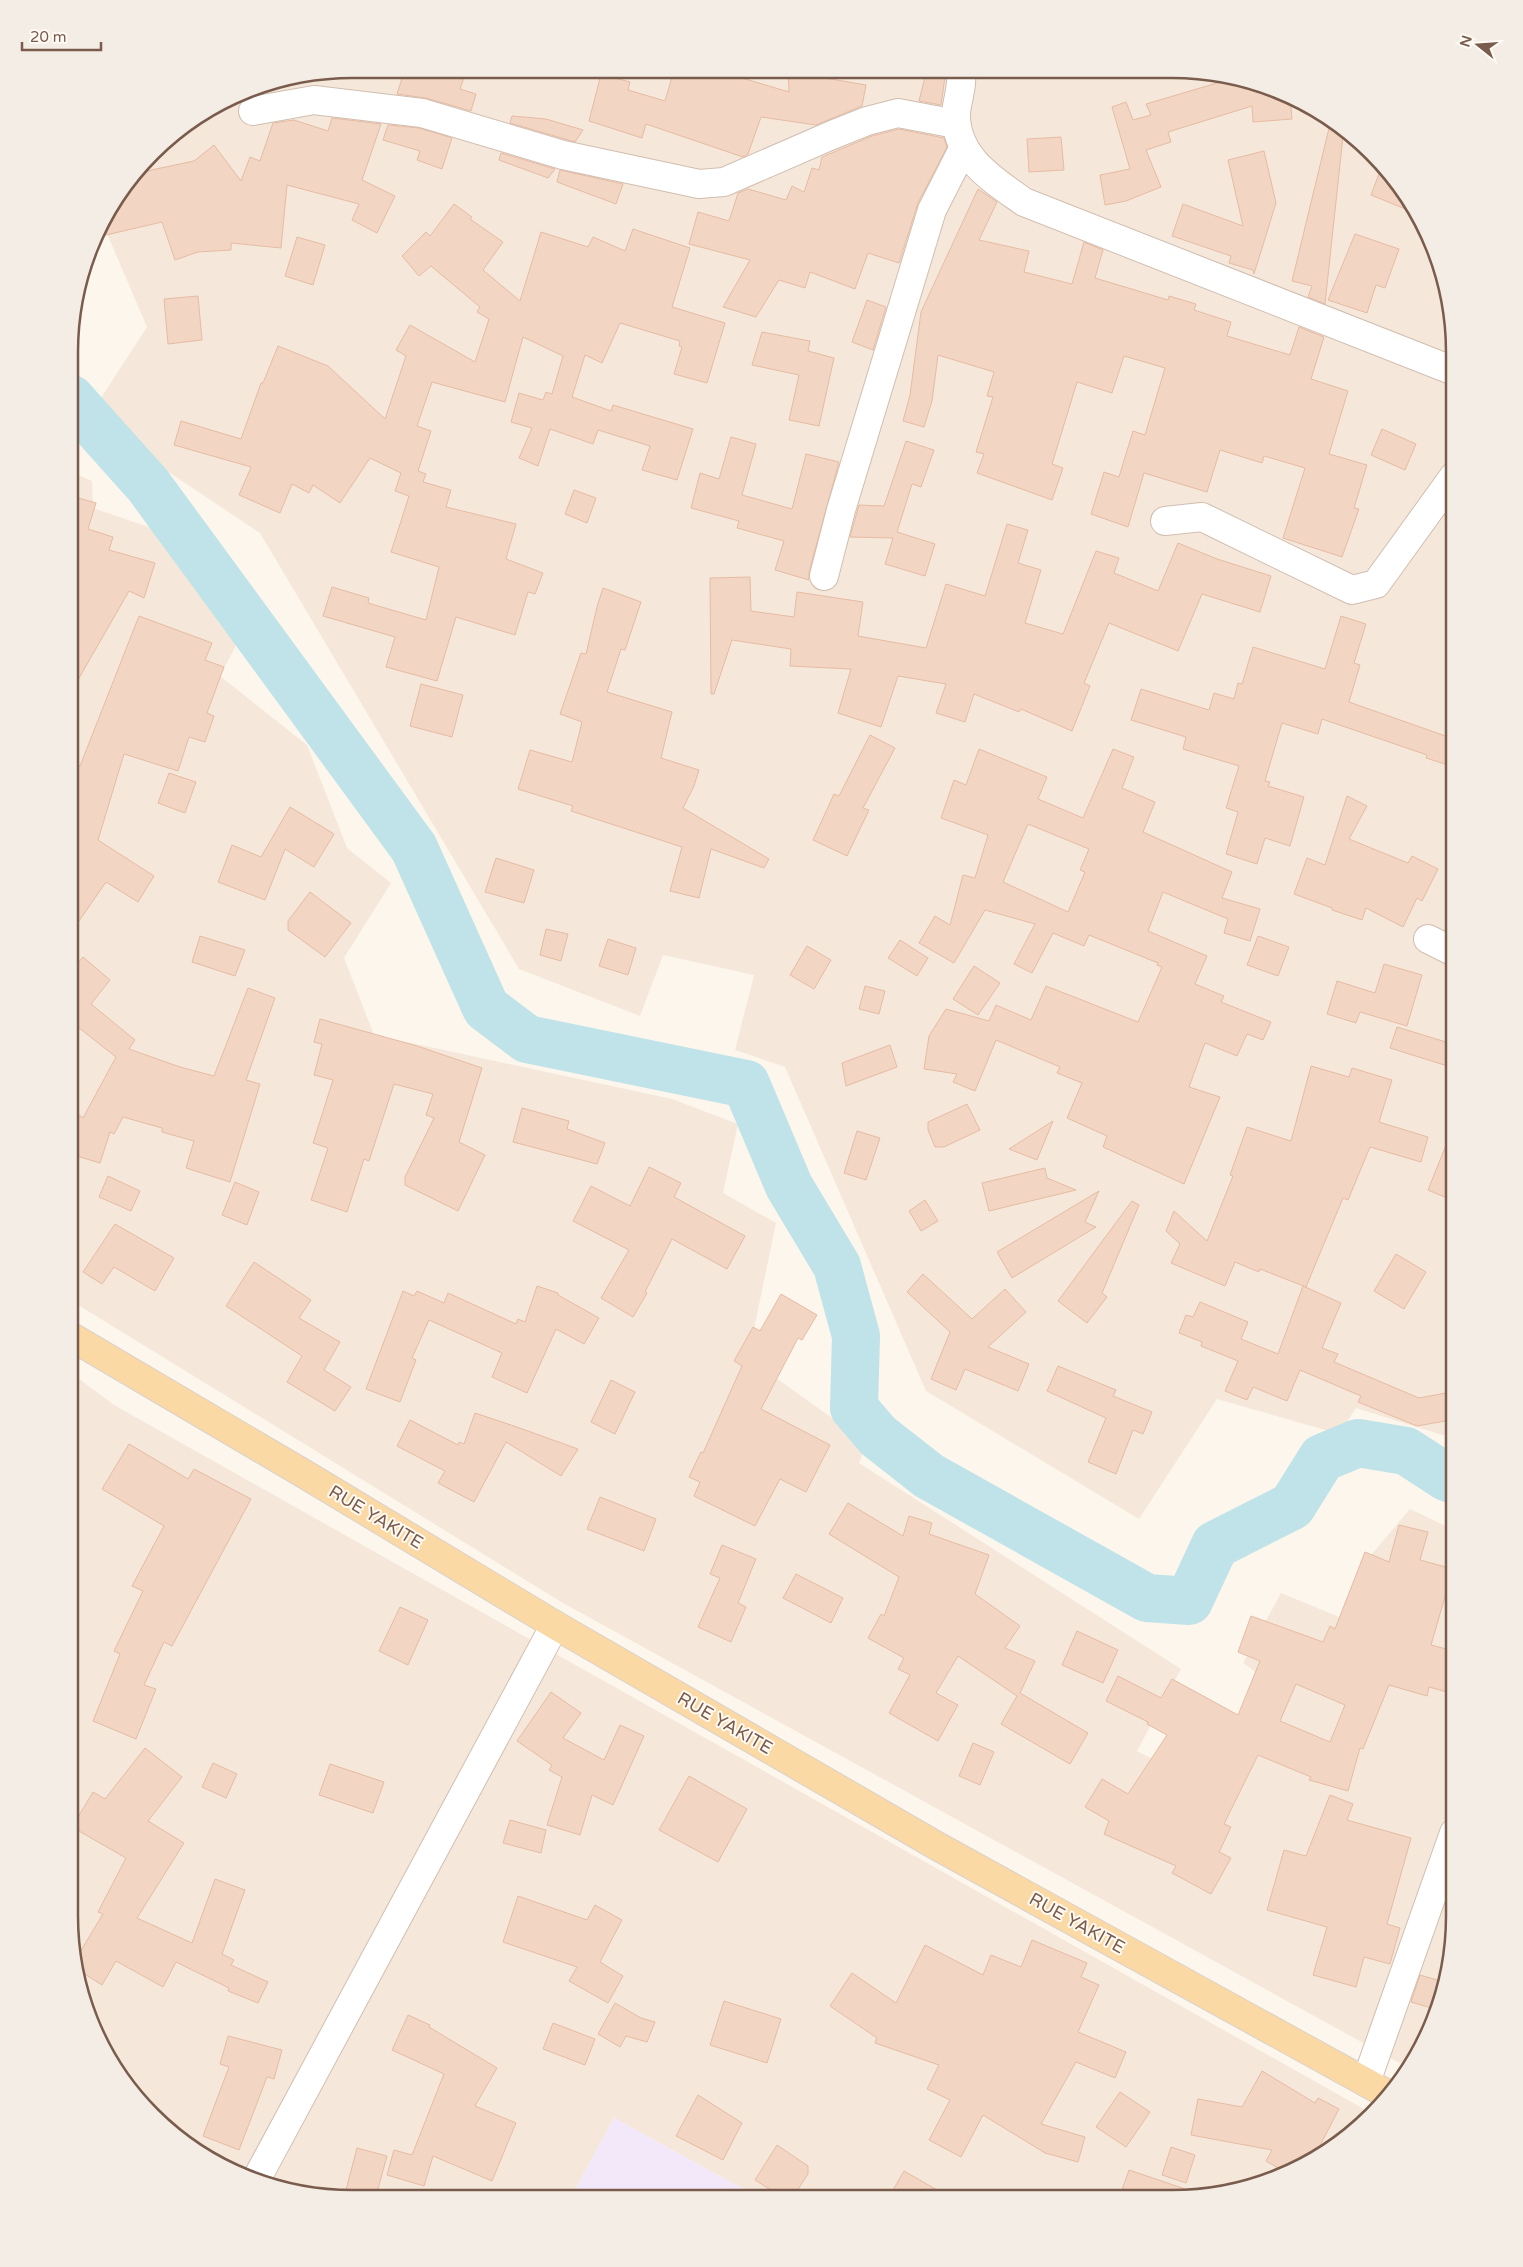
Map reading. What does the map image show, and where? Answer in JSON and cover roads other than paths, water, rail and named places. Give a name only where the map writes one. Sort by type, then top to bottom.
[{"type":"main road","name":"RUE YAKITE","points":[[77,1340],[555,1625],[937,1846],[1378,2088]]},
{"type":"street","points":[[824,576],[841,510],[932,210],[960,135],[960,77]]},
{"type":"street","points":[[253,112],[314,100],[422,113],[563,155],[699,184],[724,182],[867,121],[898,113],[960,135],[979,168],[1024,202],[1446,368]]},
{"type":"street","points":[[1165,521],[1202,517],[1352,590],[1376,584],[1446,487]]},
{"type":"street","points":[[1428,939],[1446,948]]},
{"type":"street","points":[[259,2174],[555,1625]]},
{"type":"street","points":[[1378,2088],[1446,1860]]},
{"type":"waterway","points":[[77,406],[148,485],[414,848],[486,1008],[527,1039],[746,1084],[789,1186],[837,1266],[856,1336],[854,1408],[878,1436],[929,1476],[1147,1598],[1189,1601],[1215,1545],[1292,1506],[1322,1458],[1358,1443],[1406,1451],[1446,1477]]}]
